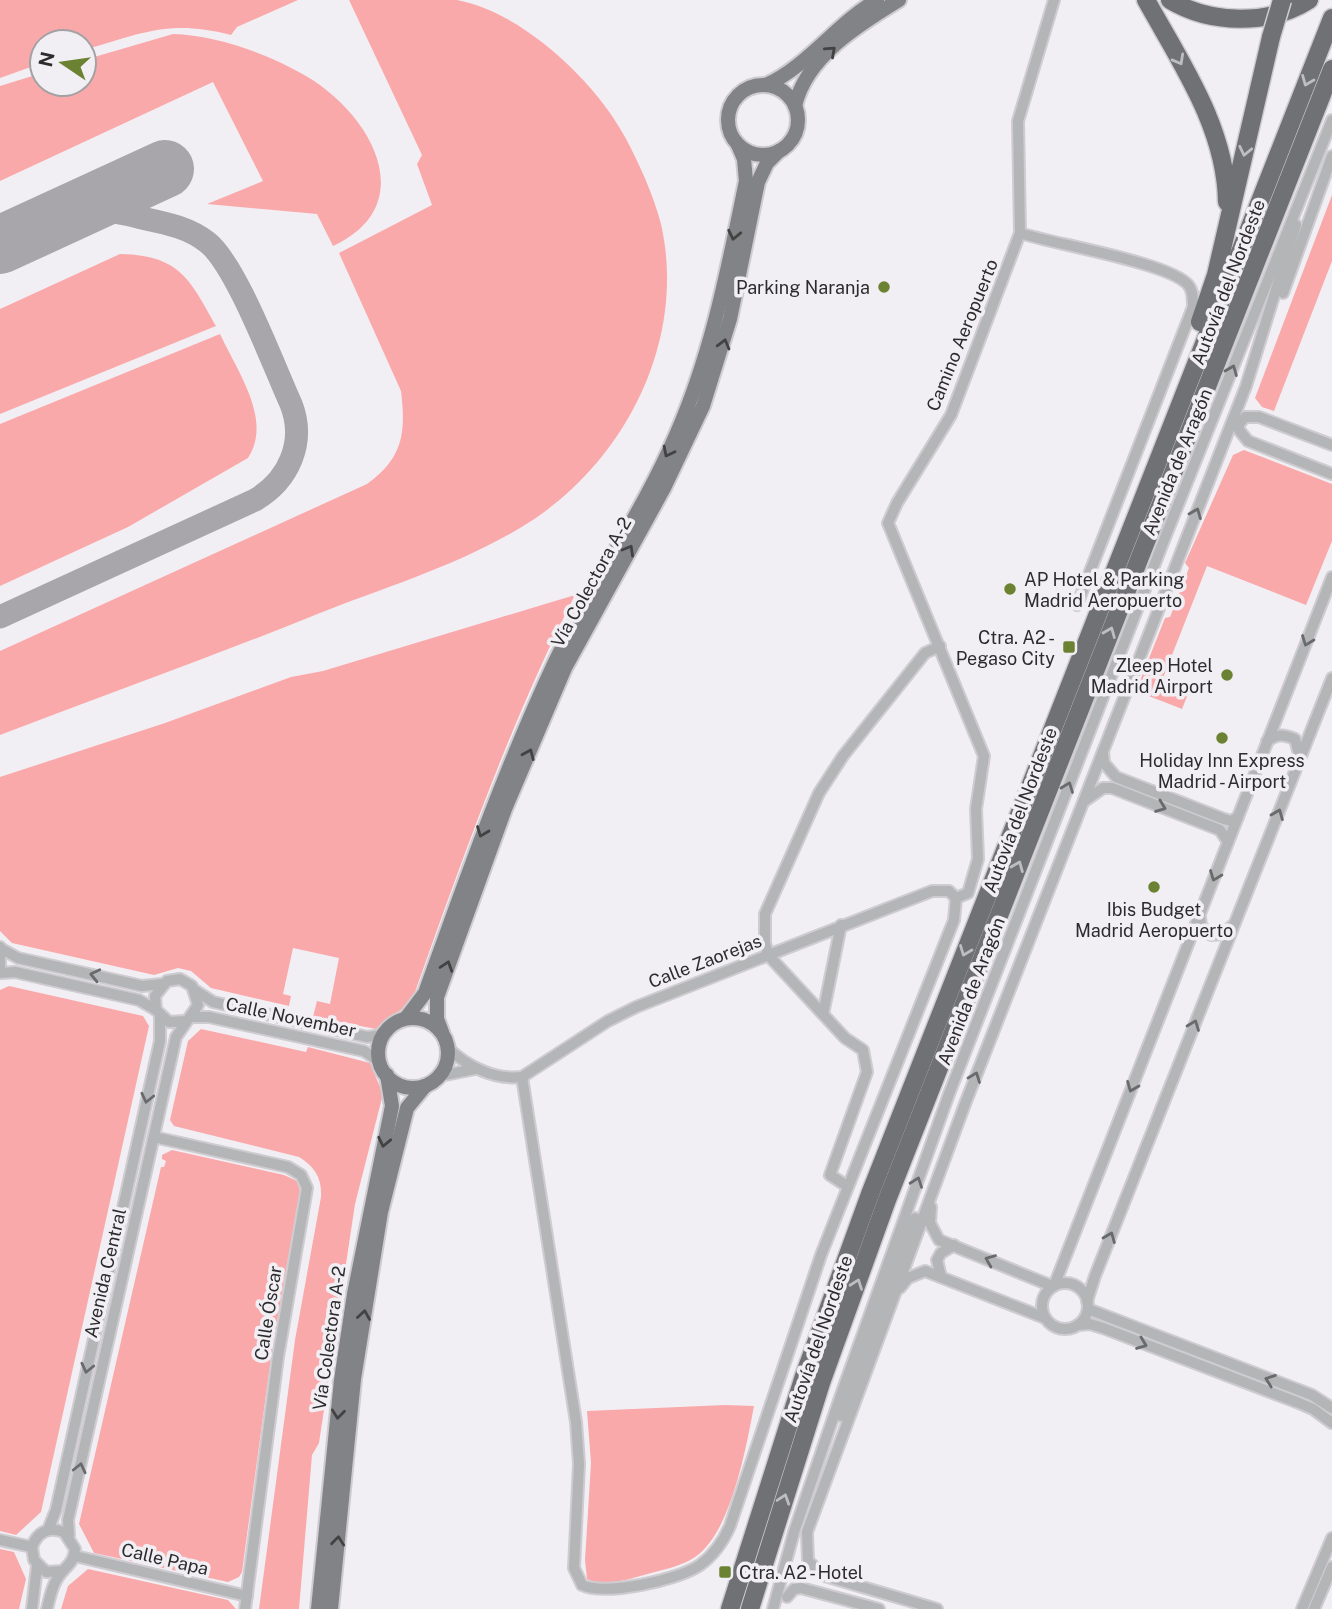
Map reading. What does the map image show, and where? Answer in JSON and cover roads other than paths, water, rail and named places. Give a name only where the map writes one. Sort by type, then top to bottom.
[{"type":"highway","points":[[1146,0],[1192,83],[1220,148],[1227,182],[1227,210],[1216,275]]},
{"type":"highway","points":[[1170,0],[1199,14],[1226,18],[1261,17],[1309,0]]},
{"type":"highway","points":[[1179,0],[1226,18]]},
{"type":"highway","points":[[1133,523],[1216,275],[1271,37],[1283,0]]},
{"type":"highway","name":"Autovía del Nordeste","points":[[730,1609],[804,1376],[870,1194],[1332,18]]},
{"type":"highway","name":"Autovía del Nordeste","points":[[750,1609],[821,1383],[887,1200],[1332,69]]},
{"type":"main road","points":[[766,85],[780,90],[794,106],[798,121],[794,135],[779,151],[760,155],[738,145],[728,127],[732,103],[743,91],[766,85],[787,75],[848,19],[877,0]]},
{"type":"main road","points":[[794,106],[799,88],[809,71],[855,30],[899,0]]},
{"type":"main road","name":"Vía Colectora A-2","points":[[406,1018],[425,993],[493,804],[554,664],[653,482],[691,401],[718,316],[746,181],[744,159],[738,145]]},
{"type":"main road","name":"Vía Colectora A-2","points":[[442,1032],[437,1019],[437,997],[481,872],[565,668],[664,488],[703,406],[730,319],[758,182],[767,163],[779,151]]},
{"type":"main road","points":[[406,1018],[426,1020],[442,1032],[448,1048],[448,1058],[440,1076],[425,1086],[400,1085],[387,1075],[380,1061],[383,1035],[397,1022],[406,1018]]},
{"type":"main road","name":"Vía Colectora A-2","points":[[318,1609],[341,1380],[354,1294],[392,1106],[387,1075]]},
{"type":"main road","name":"Vía Colectora A-2","points":[[331,1609],[354,1379],[381,1212],[407,1108],[425,1086]]},
{"type":"street","name":"Camino Aeropuerto","points":[[956,898],[968,893],[978,859],[976,809],[984,755],[888,523],[897,503],[951,415],[1020,233],[1018,121],[1054,0]]},
{"type":"street","name":"Avenida de Aragón","points":[[773,1609],[794,1532],[949,1094],[1332,120]]},
{"type":"street","points":[[1259,351],[1276,313],[1332,156]]},
{"type":"street","points":[[937,1609],[825,1576],[808,1561],[807,1532],[965,1104],[1259,351],[1294,234],[1298,205]]},
{"type":"street","points":[[1020,233],[1153,268],[1180,278],[1189,286],[1193,296],[1193,307],[1077,605]]},
{"type":"street","points":[[1246,386],[1251,408],[1259,417]]},
{"type":"street","points":[[1332,445],[1259,417],[1245,417],[1239,424],[1238,430],[1248,441],[1332,474]]},
{"type":"street","points":[[1215,466],[1230,447],[1248,441]]},
{"type":"street","points":[[1045,1318],[1043,1297],[1053,1286],[1332,577]]},
{"type":"street","points":[[847,1186],[830,1175],[867,1072],[866,1057],[863,1050],[845,1038],[768,955],[765,943],[765,914],[819,793],[843,756],[925,653],[940,646]]},
{"type":"street","points":[[1078,1325],[1088,1305],[1094,1276],[1332,678]]},
{"type":"street","points":[[1267,741],[1284,735],[1295,739],[1300,761]]},
{"type":"street","points":[[1103,752],[1104,763],[1116,777],[1224,820],[1231,821],[1238,817]]},
{"type":"street","points":[[1081,808],[1091,794],[1112,788],[1220,830],[1228,842]]},
{"type":"street","name":"Calle Zaorejas","points":[[522,1077],[621,1013],[932,891],[949,891],[956,898]]},
{"type":"street","points":[[448,1048],[475,1069],[512,1078],[522,1077],[576,1422],[579,1464],[573,1568],[582,1585],[590,1589],[623,1587],[682,1574],[698,1567],[722,1544],[847,1186],[954,920],[956,898]]},
{"type":"street","points":[[1200,917],[1201,926],[1211,935],[1224,934],[1232,926]]},
{"type":"street","points":[[823,1014],[841,925]]},
{"type":"street","points":[[0,947],[0,968]]},
{"type":"street","points":[[0,947],[18,958],[142,986],[180,979],[196,991],[198,1005],[188,1019],[169,1022],[139,1000],[15,972],[0,973]]},
{"type":"street","points":[[158,1013],[155,996],[162,984]]},
{"type":"street","name":"Calle November","points":[[196,991],[218,1004],[367,1037],[383,1035]]},
{"type":"street","name":"Avenida Central","points":[[48,1530],[55,1514],[160,1041],[158,1013]]},
{"type":"street","name":"Calle November","points":[[188,1019],[209,1017],[364,1051],[380,1061]]},
{"type":"street","name":"Avenida Central","points":[[69,1535],[68,1520],[176,1037],[188,1019]]},
{"type":"street","points":[[440,1076],[475,1069]]},
{"type":"street","points":[[794,1532],[905,1243],[965,1104]]},
{"type":"street","name":"Calle Óscar","points":[[154,1137],[288,1167],[301,1175],[307,1188],[278,1357],[245,1609]]},
{"type":"street","points":[[943,1163],[930,1223],[939,1240],[1053,1286],[1074,1285],[1088,1305],[1312,1395],[1332,1408]]},
{"type":"street","points":[[941,1277],[937,1260],[941,1252],[954,1245]]},
{"type":"street","points":[[892,1303],[908,1278],[925,1271],[1045,1318],[1060,1329],[1090,1324],[1103,1328],[1299,1403],[1313,1409],[1332,1423]]},
{"type":"street","points":[[32,1609],[37,1566],[32,1547],[37,1536],[48,1530],[59,1530],[69,1535],[75,1556],[53,1587],[47,1609]]},
{"type":"street","points":[[1302,1609],[1332,1538]]},
{"type":"street","points":[[0,1540],[32,1547]]},
{"type":"street","name":"Calle Papa","points":[[75,1556],[247,1596]]},
{"type":"street","points":[[37,1566],[47,1572],[62,1571]]},
{"type":"street","points":[[1314,1609],[1332,1567]]},
{"type":"street","points":[[786,1597],[794,1589],[801,1588],[878,1609]]},
{"type":"place","name":"Parking Naranja","points":[[884,287]]},
{"type":"place","name":"AP Hotel & Parking Madrid Aeropuerto","points":[[1010,589]]},
{"type":"place","name":"Ctra. A2 - Pegaso City","points":[[1069,647]]},
{"type":"place","name":"Zleep Hotel Madrid Airport","points":[[1227,675]]},
{"type":"place","name":"Holiday Inn Express Madrid - Airport","points":[[1222,738]]},
{"type":"place","name":"Ibis Budget Madrid Aeropuerto","points":[[1154,887]]},
{"type":"place","name":"Ctra. A2 - Hotel","points":[[725,1572]]}]
